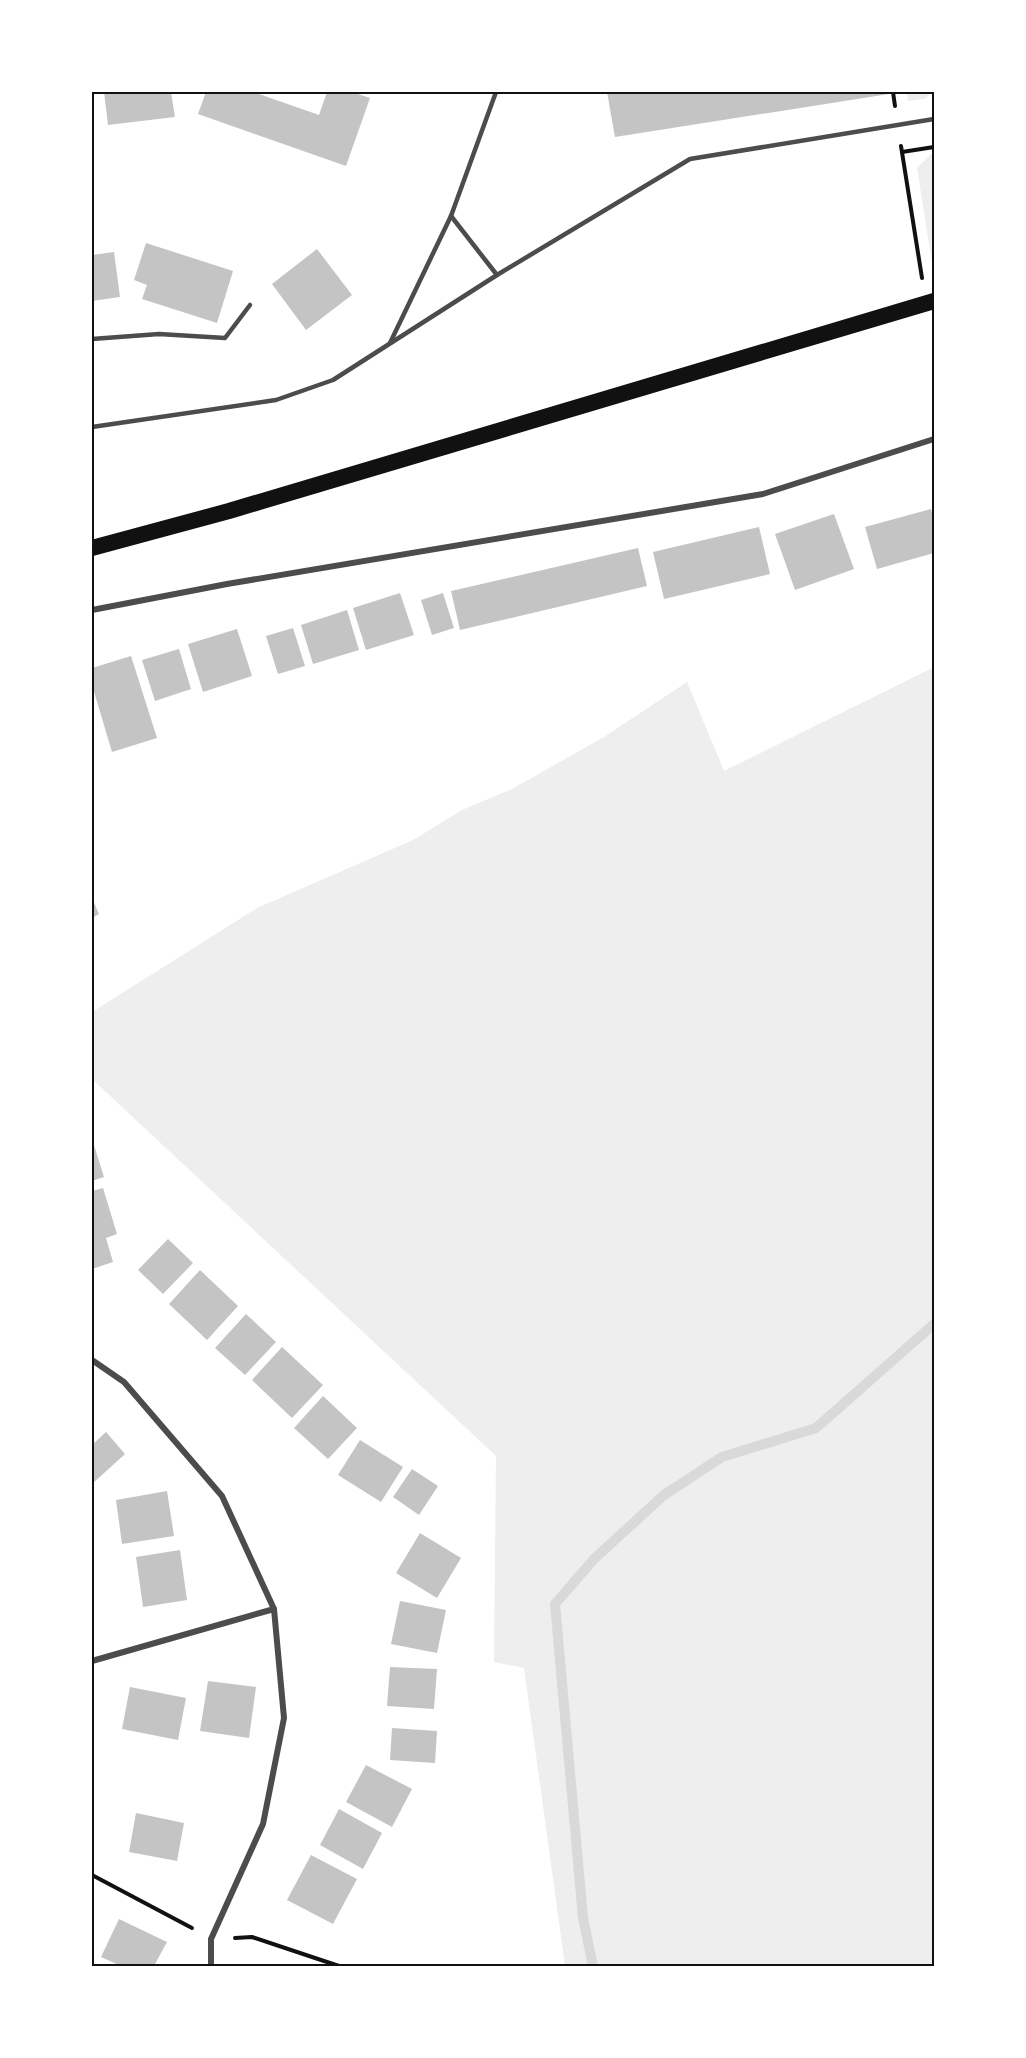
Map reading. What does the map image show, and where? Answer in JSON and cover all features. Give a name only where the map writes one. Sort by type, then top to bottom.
[{"type":"highway","points":[[92,548],[229,511],[934,301]]},
{"type":"street","points":[[92,610],[228,584],[763,494],[934,439]]},
{"type":"street","points":[[92,1360],[124,1382],[222,1496],[274,1609],[284,1718],[263,1824],[212,1939],[212,1966]]},
{"type":"street","points":[[92,1661],[274,1609]]},
{"type":"lane","points":[[388,345],[451,216],[496,92]]},
{"type":"lane","points":[[92,427],[276,400],[333,380],[497,275],[690,159],[934,119]]},
{"type":"lane","points":[[451,216],[497,275]]},
{"type":"lane","points":[[92,339],[159,334],[225,338],[250,305]]},
{"type":"path","points":[[922,279],[902,152],[934,147]]},
{"type":"path","points":[[92,1875],[212,1939],[252,1937],[339,1966]]},
{"type":"shaded area","points":[[907,92],[929,92],[930,94],[925,99],[908,101]]},
{"type":"shaded area","points":[[931,154],[934,154],[933,269],[917,168]]},
{"type":"shaded area","points":[[934,667],[934,1966],[565,1966],[524,1668],[494,1662],[496,1456],[92,1079],[92,1012],[257,908],[413,840],[462,810],[512,789],[604,737],[687,682],[724,771]]},
{"type":"building","points":[[104,92],[171,92],[175,117],[108,125]]},
{"type":"building","points":[[206,92],[253,92],[319,115],[327,92],[352,92],[370,98],[346,166],[198,114]]},
{"type":"building","points":[[607,92],[888,92],[889,94],[615,137]]},
{"type":"building","points":[[146,243],[233,271],[217,323],[142,299],[147,285],[134,280]]},
{"type":"building","points":[[317,249],[352,295],[306,330],[272,284]]},
{"type":"building","points":[[114,252],[120,297],[92,301],[92,255]]},
{"type":"building","points":[[931,509],[934,521],[934,553],[877,569],[865,527]]},
{"type":"building","points":[[834,514],[854,569],[795,590],[775,534]]},
{"type":"building","points":[[759,527],[770,574],[664,599],[653,552]]},
{"type":"building","points":[[638,548],[647,586],[460,630],[451,591]]},
{"type":"building","points":[[400,593],[414,635],[366,650],[353,608]]},
{"type":"building","points":[[443,593],[454,628],[432,635],[421,600]]},
{"type":"building","points":[[347,610],[359,650],[313,664],[301,625]]},
{"type":"building","points":[[293,628],[305,666],[278,674],[266,636]]},
{"type":"building","points":[[237,629],[252,676],[203,692],[188,644]]},
{"type":"building","points":[[179,649],[191,689],[155,701],[142,660]]},
{"type":"building","points":[[131,656],[157,738],[112,752],[92,685],[92,668]]},
{"type":"building","points":[[92,898],[99,914],[92,918]]},
{"type":"building","points":[[92,1139],[104,1177],[92,1181]]},
{"type":"building","points":[[103,1188],[117,1234],[106,1238],[113,1262],[92,1269],[92,1191]]},
{"type":"building","points":[[168,1239],[193,1263],[163,1294],[138,1270]]},
{"type":"building","points":[[200,1270],[238,1306],[207,1340],[169,1304]]},
{"type":"building","points":[[246,1314],[276,1342],[245,1375],[215,1348]]},
{"type":"building","points":[[282,1347],[323,1385],[292,1418],[252,1380]]},
{"type":"building","points":[[323,1396],[357,1428],[328,1459],[294,1428]]},
{"type":"building","points":[[106,1432],[125,1454],[92,1484],[92,1445]]},
{"type":"building","points":[[360,1440],[403,1467],[381,1502],[338,1475]]},
{"type":"building","points":[[412,1469],[438,1486],[419,1515],[393,1497]]},
{"type":"building","points":[[167,1491],[174,1536],[122,1544],[116,1500]]},
{"type":"building","points":[[420,1533],[461,1558],[437,1598],[396,1573]]},
{"type":"building","points":[[180,1550],[187,1600],[143,1607],[136,1557]]},
{"type":"building","points":[[400,1601],[446,1610],[437,1653],[391,1644]]},
{"type":"building","points":[[390,1667],[437,1669],[434,1709],[387,1706]]},
{"type":"building","points":[[208,1681],[256,1687],[249,1738],[200,1731]]},
{"type":"building","points":[[130,1687],[186,1698],[178,1740],[122,1729]]},
{"type":"building","points":[[392,1728],[437,1731],[435,1763],[390,1760]]},
{"type":"building","points":[[366,1765],[412,1789],[392,1827],[346,1802]]},
{"type":"building","points":[[339,1809],[382,1833],[363,1869],[320,1845]]},
{"type":"building","points":[[136,1813],[184,1823],[177,1861],[129,1852]]},
{"type":"building","points":[[311,1855],[357,1879],[333,1924],[287,1900]]},
{"type":"building","points":[[119,1919],[167,1942],[154,1966],[121,1966],[101,1957]]},
{"type":"waterway","points":[[593,1966],[583,1918],[555,1604],[594,1559],[664,1495],[722,1457],[816,1428],[934,1324]]}]
